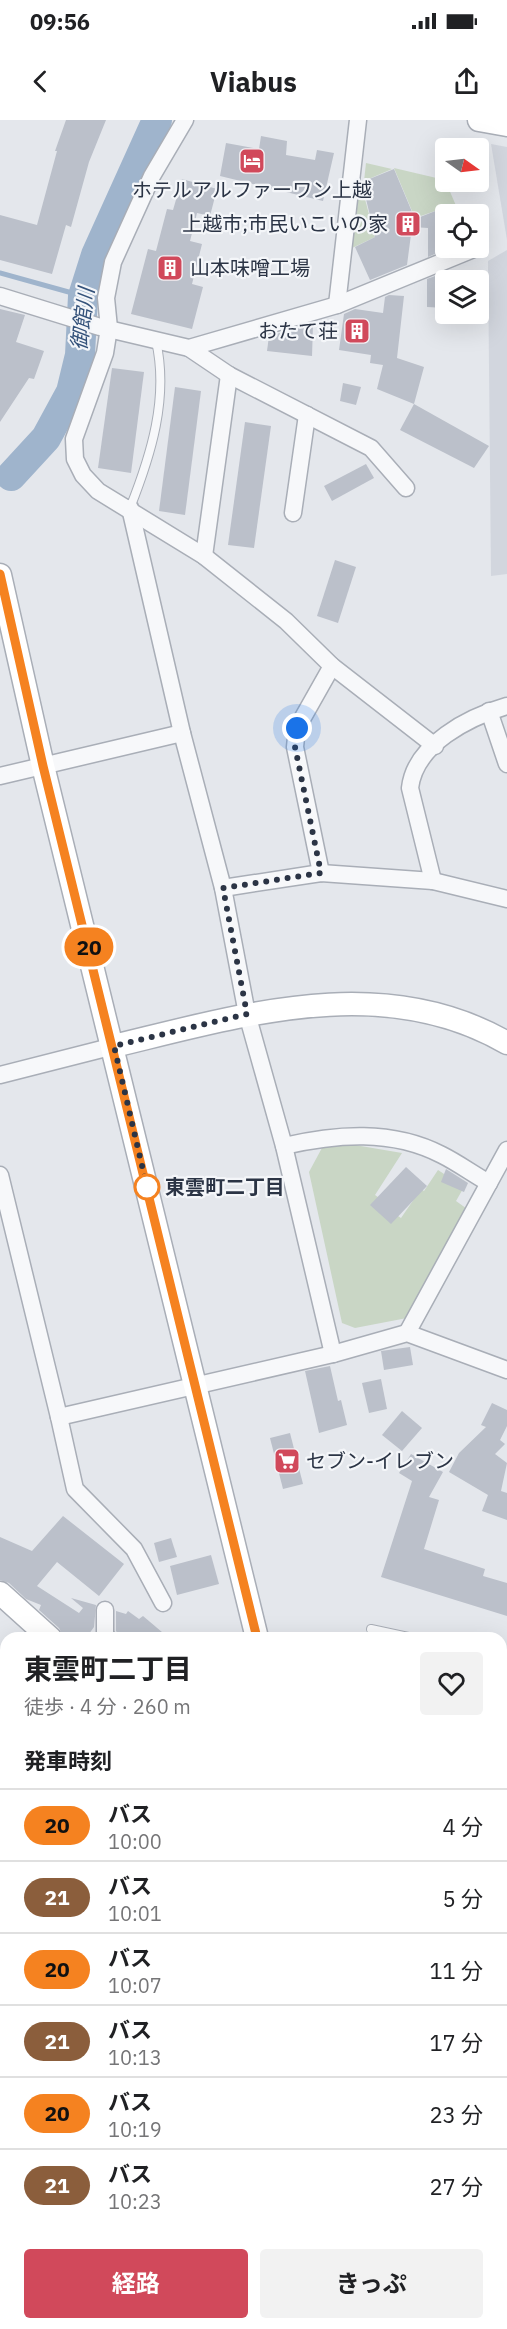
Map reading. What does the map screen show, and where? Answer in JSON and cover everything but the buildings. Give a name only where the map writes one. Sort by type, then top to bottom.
[{"type":"street","points":[[185,120],[152,176],[113,262],[106,298],[105,353],[74,439],[75,459],[84,475],[98,491],[130,508],[204,556],[286,621],[332,666],[435,746]]},
{"type":"street","points":[[337,305],[358,120]]},
{"type":"street","points":[[480,120],[507,125]]},
{"type":"street","points":[[189,348],[337,305],[451,258]]},
{"type":"street","points":[[0,296],[50,312],[189,348],[229,375],[371,448],[406,488]]},
{"type":"street","points":[[204,556],[229,375]]},
{"type":"street","points":[[293,513],[307,415]]},
{"type":"street","points":[[130,508],[182,733],[223,888],[247,1014],[284,1146],[333,1354]]},
{"type":"street","points":[[0,574],[43,766],[114,1046],[256,1632]]},
{"type":"street","points":[[321,873],[295,747],[297,728],[332,666]]},
{"type":"street","points":[[433,880],[410,788],[411,772],[435,746],[464,722],[507,706]]},
{"type":"street","points":[[489,711],[507,764]]},
{"type":"street","points":[[0,776],[182,733]]},
{"type":"street","points":[[223,888],[321,873],[433,880],[507,899]]},
{"type":"street","points":[[0,1075],[247,1014],[328,1003],[370,1003],[429,1012],[451,1018],[507,1043]]},
{"type":"street","points":[[284,1146],[317,1138],[348,1135],[410,1143],[440,1154],[489,1183]]},
{"type":"street","points":[[407,1333],[507,1150]]},
{"type":"street","points":[[0,1175],[75,1489],[134,1549],[163,1603]]},
{"type":"street","points":[[59,1417],[194,1384],[333,1354],[407,1333],[507,1370]]},
{"type":"street","points":[[0,1593],[43,1632]]},
{"type":"street","points":[[105,1610],[105,1632]]},
{"type":"lane","points":[[130,508],[149,458],[156,424],[162,382],[156,341]]},
{"type":"lane","points":[[371,1629],[385,1632]]},
{"type":"shaded area","points":[[491,144],[507,147],[507,240]]},
{"type":"shaded area","points":[[507,250],[507,574],[491,576],[489,270],[488,261]]},
{"type":"green space","points":[[366,163],[392,169],[364,181]]},
{"type":"green space","points":[[394,168],[435,178],[435,192],[450,192],[455,204],[435,204],[435,211],[415,218]]},
{"type":"green space","points":[[361,184],[375,237],[350,249]]},
{"type":"green space","points":[[349,1144],[402,1153],[375,1195],[382,1200],[380,1204],[401,1218],[421,1189],[424,1191],[438,1170],[464,1187],[456,1201],[470,1211],[407,1318],[355,1328],[342,1323],[309,1172],[323,1146]]},
{"type":"waterway","name":"御館川","points":[[11,476],[46,438],[71,392],[80,355],[83,296],[96,255],[157,120]]},
{"type":"waterway","points":[[0,273],[83,296]]},
{"type":"bus line","name":"20","points":[[0,574],[43,766],[114,1046],[199,1407],[255,1632]]},
{"type":"place","name":"ホテルアルファーワン上越","points":[[252,161]]},
{"type":"place","name":"上越市;市民いこいの家","points":[[408,224]]},
{"type":"place","name":"山本味噌工場","points":[[170,268]]},
{"type":"place","name":"おたて荘","points":[[357,331]]},
{"type":"place","name":"東雲町二丁目","points":[[147,1187]]},
{"type":"place","name":"セブン-イレブン","points":[[287,1461]]},
{"type":"route","points":[[147,1187],[114,1046],[247,1014],[223,888],[321,873],[295,747],[297,728]]}]
